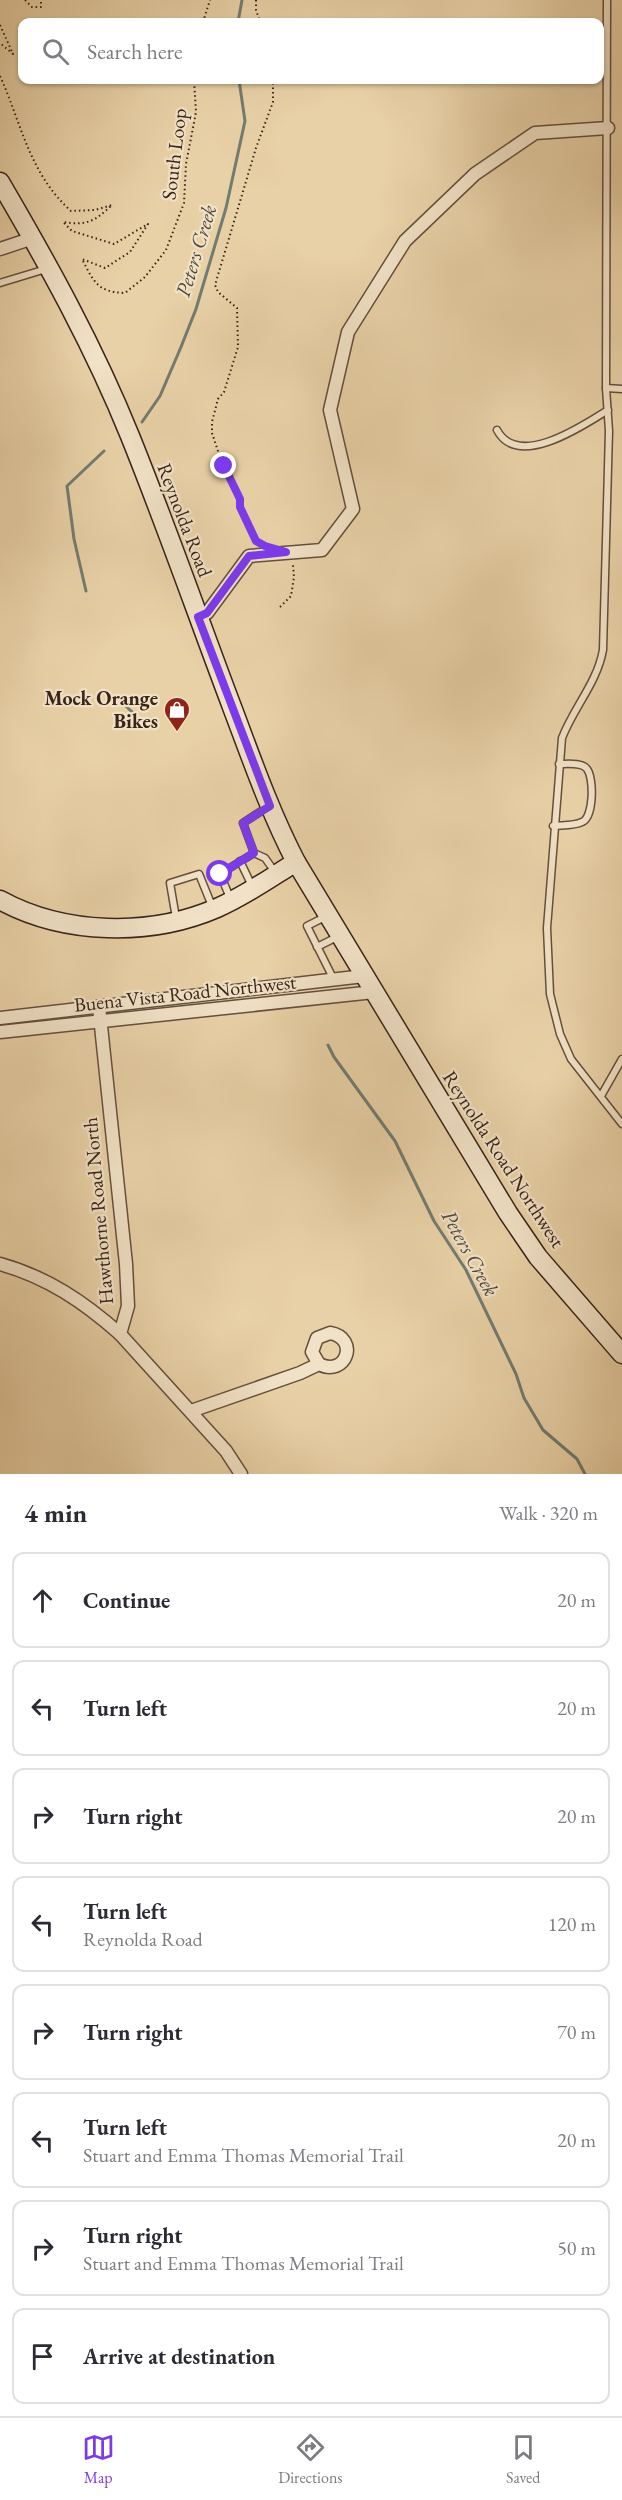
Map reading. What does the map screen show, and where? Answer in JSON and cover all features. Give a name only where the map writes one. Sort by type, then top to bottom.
[{"type":"main road","name":"Reynolda Road","points":[[0,182],[74,312],[107,381],[270,806],[296,862],[364,976]]},
{"type":"main road","points":[[0,900],[34,915],[89,927],[144,926],[177,921],[213,909],[253,889],[296,862]]},
{"type":"main road","name":"Reynolda Road Northwest","points":[[364,976],[437,1099],[524,1237],[583,1311],[622,1354]]},
{"type":"street","points":[[198,617],[207,613],[249,556],[322,550],[353,509],[330,410],[348,332],[405,241],[475,174],[536,133],[608,128]]},
{"type":"street","points":[[0,249],[33,238]]},
{"type":"street","name":"Buena Vista Road Northwest","points":[[0,1018],[364,976]]},
{"type":"street","name":"Buena Vista Road Northwest","points":[[0,1032],[374,992]]},
{"type":"street","name":"Hawthorne Road North","points":[[99,1007],[126,1264],[128,1305],[120,1334]]},
{"type":"street","points":[[0,1264],[47,1281],[96,1313],[120,1334],[191,1411],[226,1451],[241,1474]]},
{"type":"street","points":[[191,1411],[319,1364]]},
{"type":"lane","points":[[607,0],[606,388],[609,431],[603,650],[600,668],[569,721],[562,738],[553,826],[547,928],[550,994],[560,1034],[571,1059],[622,1124]]},
{"type":"lane","points":[[0,283],[50,268]]},
{"type":"lane","points":[[606,388],[622,389]]},
{"type":"lane","points":[[497,430],[501,437],[510,443],[537,444],[571,433],[608,410]]},
{"type":"lane","points":[[553,826],[582,822],[588,818],[591,811],[591,779],[586,768],[581,765],[559,764]]},
{"type":"lane","points":[[270,806],[243,823],[254,853],[265,858],[277,874]]},
{"type":"lane","points":[[231,901],[220,874],[254,853]]},
{"type":"lane","points":[[240,861],[253,889]]},
{"type":"lane","points":[[177,921],[170,883],[179,880],[199,874],[213,909]]},
{"type":"lane","points":[[328,915],[307,926],[334,980]]},
{"type":"lane","points":[[317,947],[340,935]]},
{"type":"lane","points":[[601,1096],[622,1059]]},
{"type":"path","points":[[25,0],[32,7],[41,7],[41,0]]},
{"type":"path","points":[[204,18],[210,0]]},
{"type":"path","points":[[256,0],[259,18]]},
{"type":"path","points":[[0,25],[13,54],[0,43]]},
{"type":"path","name":"South Loop","points":[[0,76],[30,156],[38,172],[60,201],[71,211],[95,210],[112,205],[94,221],[74,224],[63,222],[72,231],[114,244],[148,224],[130,252],[105,268],[82,259],[94,282],[108,292],[125,293],[145,277],[166,250],[184,203],[186,165],[196,112],[194,84]]},
{"type":"path","points":[[273,84],[273,102],[215,278],[215,288],[237,308],[239,337],[228,382],[218,399],[211,427],[224,469],[240,499],[240,507],[256,541],[286,552],[294,566],[291,596],[280,607]]},
{"type":"waterway","name":"Peters Creek","points":[[239,18],[242,0]]},
{"type":"waterway","name":"Peters Creek","points":[[142,422],[160,396],[196,309],[226,208],[245,121],[240,84]]},
{"type":"waterway","name":"Peters Creek","points":[[86,591],[74,539],[67,486],[104,451]]},
{"type":"waterway","name":"Peters Creek","points":[[122,702],[136,716]]},
{"type":"waterway","name":"Peters Creek","points":[[328,1045],[334,1057],[395,1141],[434,1221],[466,1270],[516,1374],[524,1398],[543,1430],[577,1459],[585,1474]]},
{"type":"place","name":"Mock Orange Bikes","points":[[177,733]]},
{"type":"route","points":[[220,874],[254,853],[243,823],[270,806],[198,617],[207,613],[249,556],[286,552],[256,541],[224,466]]}]
